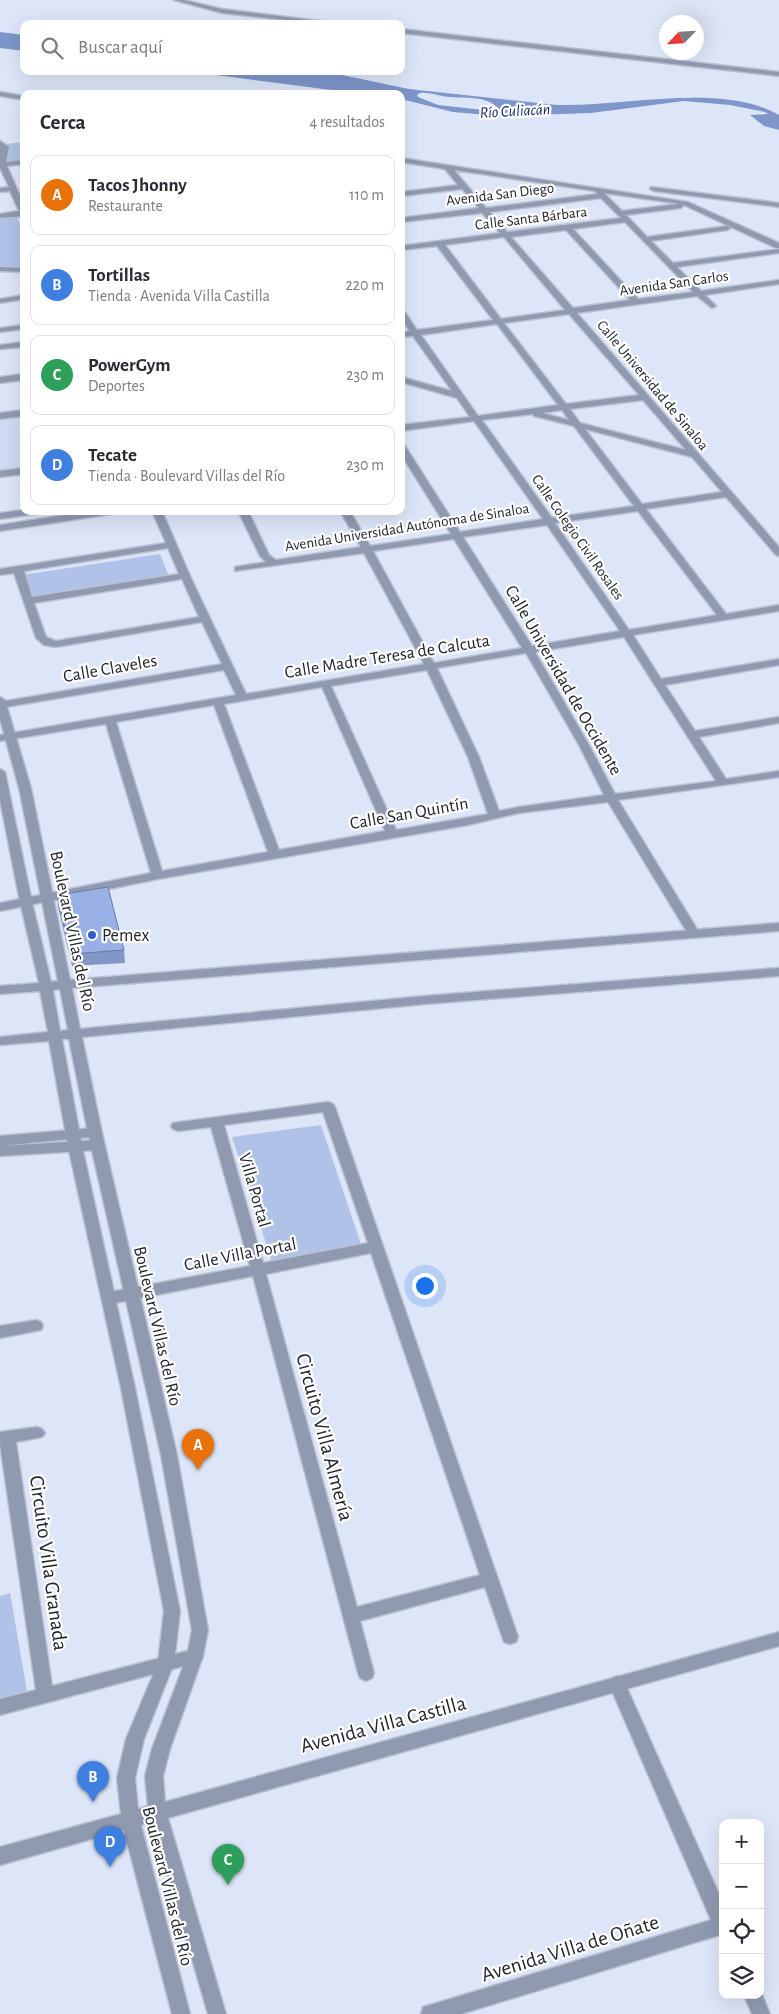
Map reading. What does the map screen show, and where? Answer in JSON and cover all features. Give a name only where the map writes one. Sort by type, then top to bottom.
[{"type":"street","points":[[177,0],[222,11],[305,20]]},
{"type":"street","points":[[405,31],[779,74]]},
{"type":"street","points":[[0,94],[20,97]]},
{"type":"street","points":[[0,143],[5,147],[1,165],[20,205]]},
{"type":"street","points":[[405,155],[630,186]]},
{"type":"street","points":[[405,161],[594,188],[688,204],[779,246]]},
{"type":"street","points":[[1,165],[20,163]]},
{"type":"street","name":"Calle Universidad de Sinaloa","points":[[448,168],[508,235],[779,553]]},
{"type":"street","points":[[405,194],[465,186]]},
{"type":"street","name":"Calle Santa Bárbara","points":[[594,188],[712,306]]},
{"type":"street","points":[[650,188],[779,205]]},
{"type":"street","points":[[0,190],[13,189]]},
{"type":"street","name":"Avenida San Diego","points":[[405,220],[602,196]]},
{"type":"street","points":[[623,217],[688,204]]},
{"type":"street","points":[[0,216],[20,214]]},
{"type":"street","name":"Calle Santa Bárbara","points":[[405,248],[568,228],[623,217]]},
{"type":"street","points":[[568,228],[637,303]]},
{"type":"street","points":[[646,239],[726,228]]},
{"type":"street","points":[[440,244],[723,617]]},
{"type":"street","points":[[672,265],[779,250]]},
{"type":"street","points":[[0,269],[20,270]]},
{"type":"street","name":"Avenida San Carlos","points":[[405,334],[779,282]]},
{"type":"street","points":[[0,300],[20,298]]},
{"type":"street","name":"Calle Colegio Civil Rosales","points":[[405,318],[627,633],[723,783]]},
{"type":"street","points":[[0,330],[20,328]]},
{"type":"street","points":[[0,347],[20,344]]},
{"type":"street","points":[[0,380],[20,378]]},
{"type":"street","points":[[405,380],[460,396]]},
{"type":"street","points":[[405,428],[645,397]]},
{"type":"street","points":[[529,412],[694,455]]},
{"type":"street","points":[[0,416],[20,414]]},
{"type":"street","name":"Calle Universidad de Occidente","points":[[405,452],[529,650],[584,745],[611,798],[694,934]]},
{"type":"street","points":[[0,474],[20,472]]},
{"type":"street","name":"Avenida Universidad Autónoma de Sinaloa","points":[[238,569],[728,494]]},
{"type":"street","points":[[0,516],[20,513]]},
{"type":"street","points":[[0,528],[86,515]]},
{"type":"street","points":[[159,515],[205,620],[243,698]]},
{"type":"street","points":[[245,515],[265,556],[273,563]]},
{"type":"street","points":[[347,515],[431,666],[468,742],[487,790],[494,815]]},
{"type":"street","points":[[0,572],[172,545]]},
{"type":"street","points":[[18,569],[41,638],[48,643],[56,644],[205,620]]},
{"type":"street","points":[[29,600],[185,576]]},
{"type":"street","name":"Calle Madre Teresa de Calcuta","points":[[6,737],[779,608]]},
{"type":"street","points":[[659,683],[779,662]]},
{"type":"street","name":"Calle Claveles","points":[[1,704],[227,666]]},
{"type":"street","points":[[325,683],[392,834]]},
{"type":"street","points":[[218,702],[275,854]]},
{"type":"street","name":"Boulevard Villas del Río","points":[[1,704],[6,737],[25,788],[96,1139],[169,1455],[193,1579],[200,1630],[195,1656],[160,1749],[154,1776],[157,1810],[217,2014]]},
{"type":"street","points":[[110,720],[158,876]]},
{"type":"street","points":[[693,735],[779,720]]},
{"type":"street","name":"Boulevard Villas del Río","points":[[0,772],[26,902],[46,987],[75,1141],[110,1298],[172,1611],[166,1663],[136,1739],[126,1778],[130,1818],[181,2014]]},
{"type":"street","name":"Calle San Quintín","points":[[0,907],[275,854],[468,822],[519,810],[779,774]]},
{"type":"street","points":[[0,990],[779,927]]},
{"type":"street","points":[[0,1042],[425,1000],[779,972]]},
{"type":"street","points":[[178,1126],[328,1107],[510,1636]]},
{"type":"street","name":"Villa Portal","points":[[216,1121],[258,1270]]},
{"type":"street","points":[[0,1151],[96,1139]]},
{"type":"street","points":[[0,1141],[75,1141]]},
{"type":"street","name":"Calle Villa Portal","points":[[110,1298],[377,1247]]},
{"type":"street","name":"Circuito Villa Almería","points":[[258,1270],[366,1673]]},
{"type":"street","points":[[0,1332],[36,1326]]},
{"type":"street","name":"Circuito Villa Granada","points":[[37,1432],[4,1438],[45,1695]]},
{"type":"street","points":[[351,1616],[490,1579]]},
{"type":"street","name":"Avenida Villa Castilla","points":[[0,1856],[157,1810],[779,1639]]},
{"type":"street","points":[[0,1707],[195,1656]]},
{"type":"street","points":[[617,1684],[719,1916]]},
{"type":"street","name":"Avenida Villa de Oñate","points":[[430,2014],[719,1926]]},
{"type":"street","points":[[755,1999],[761,2014]]},
{"type":"shaded area","points":[[20,142],[20,161],[4,163],[6,144]]},
{"type":"shaded area","points":[[17,217],[20,225],[20,267],[0,269],[0,219]]},
{"type":"shaded area","points":[[20,416],[20,470],[0,472],[0,420]]},
{"type":"shaded area","points":[[160,554],[169,576],[30,598],[22,575]]},
{"type":"shaded area","points":[[321,1125],[361,1244],[272,1262],[232,1137]]},
{"type":"shaded area","points":[[10,1593],[28,1697],[0,1704],[0,1596]]},
{"type":"water","points":[[0,32],[20,34],[20,50],[0,48]]},
{"type":"water","name":"Río Culiacán","points":[[216,75],[342,75],[409,89],[557,105],[583,105],[671,98],[729,100],[756,105],[779,115],[779,130],[764,126],[750,115],[768,114],[765,112],[730,105],[684,101],[591,113],[500,116],[453,112],[405,100],[405,90],[331,90]],"holes":[[[424,93],[483,100],[499,109],[493,111],[438,105],[417,95]]]},
{"type":"building","name":"Pemex","points":[[108,887],[124,950],[71,954],[57,895]]},
{"type":"place","name":"Pemex","points":[[92,935]]},
{"type":"place","name":"Tacos Jhonny","points":[[198,1470]]},
{"type":"place","name":"Tortillas","points":[[93,1802]]},
{"type":"place","name":"Tecate","points":[[110,1867]]},
{"type":"place","name":"PowerGym","points":[[228,1885]]}]
